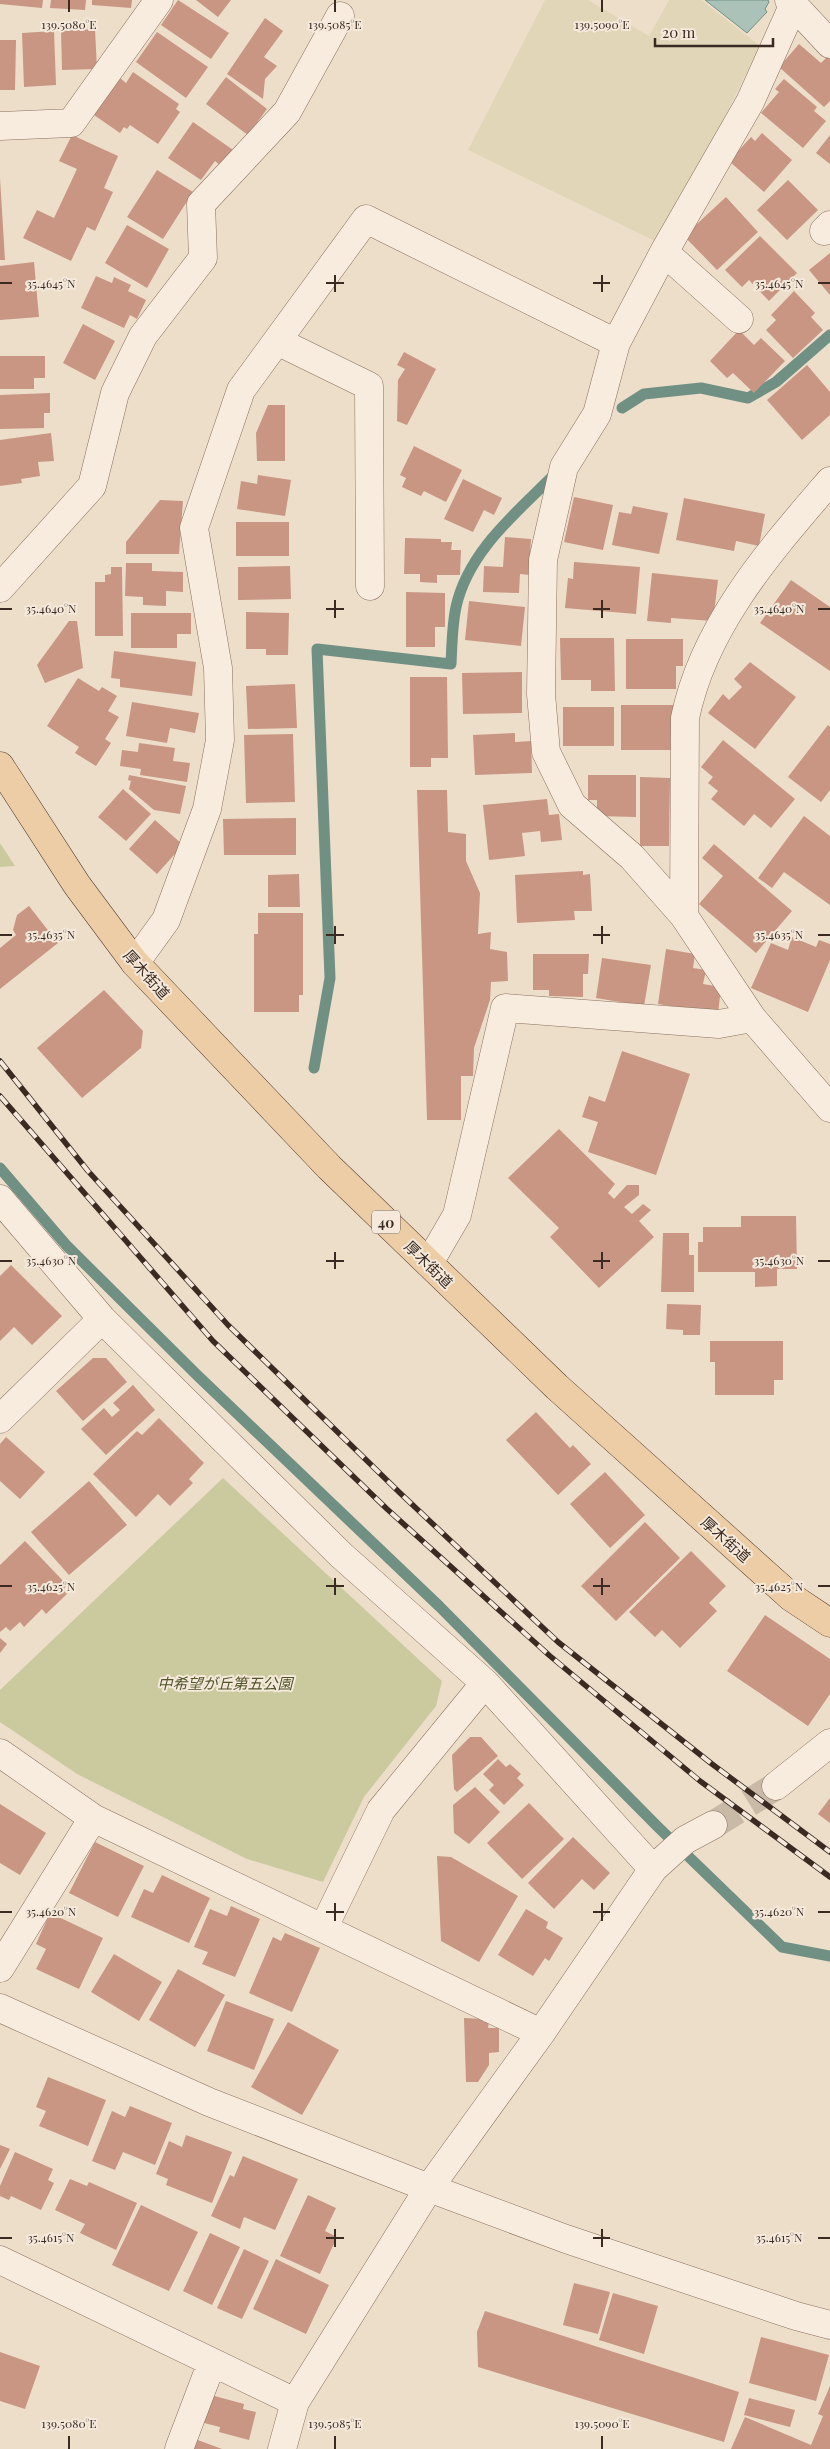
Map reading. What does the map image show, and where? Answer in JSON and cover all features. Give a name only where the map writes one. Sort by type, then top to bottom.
[{"type":"main road","name":"厚木街道","points":[[0,766],[76,885],[135,963],[329,1167],[557,1387],[791,1597],[830,1623]]},
{"type":"street","points":[[0,126],[71,123],[159,0]]},
{"type":"street","points":[[830,44],[791,3],[750,102],[664,252],[616,343],[597,414],[564,467],[543,560],[541,694],[546,752],[572,805],[632,857],[684,916],[752,1018],[830,1108]]},
{"type":"street","points":[[0,588],[92,486],[119,385],[143,336],[203,258],[201,204],[286,112],[340,16]]},
{"type":"street","points":[[135,963],[166,920],[207,809],[220,740],[218,668],[194,528],[241,390],[366,219],[616,343]]},
{"type":"street","points":[[664,252],[739,318]]},
{"type":"street","points":[[277,341],[369,386],[370,586]]},
{"type":"street","points":[[684,916],[685,718],[691,687],[726,615],[770,550],[830,481]]},
{"type":"street","points":[[429,1263],[457,1215],[504,1008],[719,1024],[752,1018]]},
{"type":"street","points":[[0,1199],[102,1318],[342,1555],[485,1683],[653,1869]]},
{"type":"street","points":[[0,1419],[102,1318]]},
{"type":"street","points":[[324,1927],[381,1810],[485,1683]]},
{"type":"street","points":[[776,1786],[830,1743]]},
{"type":"street","points":[[0,1753],[92,1818],[324,1927],[541,2033]]},
{"type":"street","points":[[0,1968],[92,1818]]},
{"type":"street","points":[[282,2449],[294,2402],[429,2188],[541,2033],[653,1869],[685,1840],[714,1825]]},
{"type":"street","points":[[0,2008],[209,2102],[429,2188],[566,2239],[796,2316],[830,2325]]},
{"type":"street","points":[[0,2260],[294,2402]]},
{"type":"street","points":[[179,2449],[212,2362]]},
{"type":"shaded area","points":[[545,0],[588,0],[649,36],[669,0],[701,0],[760,46],[661,244],[468,150]]},
{"type":"shaded area","points":[[705,0],[768,0],[769,2],[765,9],[767,12],[747,33]]},
{"type":"green space","points":[[0,843],[15,866],[0,867]]},
{"type":"green space","name":"中希望が丘第五公園","points":[[223,1478],[442,1681],[436,1706],[364,1797],[323,1882],[247,1859],[77,1774],[0,1722],[0,1690]]},
{"type":"building","points":[[0,0],[43,0],[42,8],[0,4]]},
{"type":"building","points":[[51,0],[86,0],[85,10],[50,8]]},
{"type":"building","points":[[92,0],[132,0],[131,8],[92,5]]},
{"type":"building","points":[[178,0],[229,33],[211,59],[161,25]]},
{"type":"building","points":[[196,0],[231,0],[218,17]]},
{"type":"building","points":[[265,18],[283,31],[264,57],[277,66],[265,79],[263,99],[227,74]]},
{"type":"building","points":[[95,29],[97,69],[62,70],[61,30]]},
{"type":"building","points":[[54,31],[56,85],[24,87],[22,33]]},
{"type":"building","points":[[157,32],[208,67],[186,98],[136,62]]},
{"type":"building","points":[[0,40],[16,40],[15,90],[0,90]]},
{"type":"building","points":[[799,44],[821,63],[827,57],[830,59],[830,101],[824,107],[779,67]]},
{"type":"building","points":[[133,72],[179,104],[176,109],[180,112],[158,144],[130,125],[127,129],[124,127],[120,133],[94,115],[120,78],[126,83]]},
{"type":"building","points":[[226,77],[267,109],[248,135],[206,104]]},
{"type":"building","points":[[784,79],[817,107],[814,111],[826,121],[803,148],[761,113],[779,92],[775,89]]},
{"type":"building","points":[[193,122],[236,152],[225,169],[215,161],[201,180],[168,158]]},
{"type":"building","points":[[762,133],[792,160],[764,192],[729,161],[751,137],[755,141]]},
{"type":"building","points":[[72,135],[118,156],[104,188],[113,192],[95,231],[87,227],[71,261],[23,238],[37,210],[54,218],[77,169],[59,161]]},
{"type":"building","points":[[830,135],[830,164],[816,153]]},
{"type":"building","points":[[157,170],[193,192],[163,239],[127,217]]},
{"type":"building","points":[[0,178],[5,260],[0,260]]},
{"type":"building","points":[[788,180],[818,210],[787,240],[757,210]]},
{"type":"building","points":[[726,197],[758,232],[717,270],[684,236]]},
{"type":"building","points":[[127,225],[169,249],[147,288],[105,263]]},
{"type":"building","points":[[760,236],[797,273],[769,301],[749,280],[742,287],[725,270]]},
{"type":"building","points":[[830,253],[830,295],[809,270]]},
{"type":"building","points":[[34,262],[39,317],[0,320],[0,266]]},
{"type":"building","points":[[96,276],[112,283],[114,277],[131,285],[128,291],[146,300],[137,319],[130,315],[124,328],[81,308]]},
{"type":"building","points":[[794,291],[815,313],[811,317],[823,330],[793,358],[766,330],[776,320],[771,315]]},
{"type":"building","points":[[83,324],[115,341],[95,380],[63,363]]},
{"type":"building","points":[[739,330],[754,345],[761,338],[785,361],[754,393],[733,373],[727,378],[710,361]]},
{"type":"building","points":[[404,352],[436,369],[407,425],[397,421],[398,380],[405,369],[397,365]]},
{"type":"building","points":[[0,356],[45,356],[45,378],[34,378],[34,389],[0,389]]},
{"type":"building","points":[[807,365],[830,392],[830,415],[802,440],[767,400]]},
{"type":"building","points":[[50,393],[50,413],[44,413],[44,428],[0,429],[0,395]]},
{"type":"building","points":[[268,405],[285,405],[285,461],[257,461],[256,433]]},
{"type":"building","points":[[51,433],[54,461],[38,462],[40,476],[21,479],[22,483],[0,486],[0,440]]},
{"type":"building","points":[[414,446],[462,470],[446,502],[424,491],[421,496],[402,487],[406,478],[400,475]]},
{"type":"building","points":[[258,475],[291,480],[285,516],[237,509],[241,481],[257,484]]},
{"type":"building","points":[[463,479],[502,498],[494,515],[484,510],[473,532],[444,519]]},
{"type":"building","points":[[574,497],[613,505],[603,550],[564,542]]},
{"type":"building","points":[[684,498],[765,514],[759,546],[736,541],[734,551],[676,540]]},
{"type":"building","points":[[160,500],[183,501],[179,554],[126,554],[126,542]]},
{"type":"building","points":[[633,506],[668,513],[659,554],[612,545],[619,512],[631,514]]},
{"type":"building","points":[[236,522],[289,522],[289,556],[236,556]]},
{"type":"building","points":[[505,537],[531,539],[529,575],[520,574],[519,593],[483,592],[484,566],[503,567]]},
{"type":"building","points":[[405,538],[441,539],[441,542],[452,542],[451,550],[461,550],[460,575],[437,575],[437,583],[420,582],[420,574],[404,574]]},
{"type":"building","points":[[574,562],[640,567],[636,614],[565,608],[568,578],[573,579]]},
{"type":"building","points":[[126,563],[152,563],[152,571],[183,572],[183,592],[166,591],[166,606],[143,605],[143,597],[125,596]]},
{"type":"building","points":[[290,566],[291,599],[238,600],[238,567]]},
{"type":"building","points":[[111,567],[122,567],[123,636],[95,636],[95,582],[105,582],[105,575],[111,574]]},
{"type":"building","points":[[652,573],[718,580],[713,621],[671,618],[671,623],[647,621]]},
{"type":"building","points":[[791,580],[830,607],[830,671],[760,623]]},
{"type":"building","points":[[406,592],[445,593],[445,627],[435,627],[435,647],[406,647]]},
{"type":"building","points":[[469,601],[525,607],[521,646],[465,640]]},
{"type":"building","points":[[246,612],[289,613],[288,655],[266,655],[266,649],[246,649]]},
{"type":"building","points":[[131,613],[191,613],[191,634],[177,634],[177,648],[131,648]]},
{"type":"building","points":[[69,621],[77,621],[83,668],[45,683],[37,665]]},
{"type":"building","points":[[560,638],[614,638],[615,691],[591,691],[591,680],[561,680]]},
{"type":"building","points":[[626,639],[683,639],[683,666],[676,666],[676,689],[626,689]]},
{"type":"building","points":[[114,651],[196,662],[192,696],[120,687],[120,679],[111,678]]},
{"type":"building","points":[[750,662],[796,697],[755,749],[708,713],[723,694],[729,700],[742,687],[734,679]]},
{"type":"building","points":[[522,672],[522,713],[463,714],[462,673]]},
{"type":"building","points":[[410,677],[447,677],[448,758],[431,758],[431,767],[410,767]]},
{"type":"building","points":[[78,678],[99,691],[102,687],[117,696],[108,711],[119,717],[105,739],[111,743],[96,766],[75,753],[79,747],[47,726]]},
{"type":"building","points":[[295,684],[297,728],[248,729],[246,686]]},
{"type":"building","points":[[132,702],[199,713],[195,733],[170,728],[167,743],[126,736]]},
{"type":"building","points":[[621,705],[676,705],[676,750],[621,750]]},
{"type":"building","points":[[563,707],[614,707],[614,746],[563,746]]},
{"type":"building","points":[[828,725],[830,727],[830,790],[821,802],[788,777]]},
{"type":"building","points":[[515,733],[515,742],[531,741],[532,773],[475,775],[473,735]]},
{"type":"building","points":[[293,734],[295,802],[246,803],[244,735]]},
{"type":"building","points":[[723,740],[795,799],[771,828],[754,814],[744,826],[711,799],[718,791],[708,783],[713,777],[701,767]]},
{"type":"building","points":[[139,743],[175,748],[173,761],[190,763],[187,782],[140,775],[141,769],[120,766],[122,750],[138,752]]},
{"type":"building","points":[[129,775],[186,786],[180,814],[154,810],[129,789],[131,781],[128,780]]},
{"type":"building","points":[[588,775],[636,775],[636,817],[597,816],[597,800],[588,800]]},
{"type":"building","points":[[640,777],[670,778],[669,846],[640,846]]},
{"type":"building","points":[[123,789],[151,814],[126,841],[98,817]]},
{"type":"building","points":[[417,790],[447,790],[448,832],[466,834],[466,861],[480,893],[478,934],[491,932],[490,949],[507,952],[508,981],[491,982],[490,1000],[474,1048],[473,1076],[461,1076],[461,1120],[427,1120]]},
{"type":"building","points":[[547,799],[549,815],[559,814],[562,840],[541,842],[540,831],[522,833],[525,856],[489,860],[483,805]]},
{"type":"building","points":[[804,816],[830,836],[830,905],[784,872],[772,888],[758,878]]},
{"type":"building","points":[[296,818],[296,855],[224,855],[223,819]]},
{"type":"building","points":[[155,820],[183,845],[157,874],[129,849]]},
{"type":"building","points":[[714,844],[792,911],[756,953],[699,904],[723,876],[702,858]]},
{"type":"building","points":[[583,871],[583,875],[590,874],[592,911],[574,911],[575,920],[517,923],[515,875]]},
{"type":"building","points":[[299,874],[300,907],[268,907],[268,875]]},
{"type":"building","points":[[29,906],[58,943],[0,989],[0,948],[16,935],[13,930],[17,915]]},
{"type":"building","points":[[258,913],[303,913],[303,995],[299,995],[299,1012],[254,1012],[254,934],[258,934]]},
{"type":"building","points":[[792,937],[816,947],[819,940],[830,944],[830,960],[808,1012],[751,988],[771,943],[788,950]]},
{"type":"building","points":[[666,949],[695,954],[693,968],[706,970],[703,984],[721,987],[718,1014],[658,1004]]},
{"type":"building","points":[[533,954],[589,954],[588,974],[583,974],[583,997],[549,996],[549,990],[533,990]]},
{"type":"building","points":[[602,958],[651,965],[644,1006],[596,998]]},
{"type":"building","points":[[104,990],[143,1031],[141,1048],[82,1098],[37,1048]]},
{"type":"building","points":[[622,1051],[690,1074],[656,1175],[588,1152],[598,1122],[582,1117],[589,1096],[605,1102]]},
{"type":"building","points":[[559,1129],[615,1184],[608,1193],[614,1199],[627,1185],[639,1185],[639,1195],[624,1207],[632,1214],[643,1204],[651,1210],[639,1221],[654,1237],[599,1288],[550,1237],[559,1228],[508,1178]]},
{"type":"building","points":[[741,1216],[796,1216],[797,1269],[777,1269],[777,1286],[755,1287],[755,1272],[698,1272],[698,1242],[703,1242],[703,1227],[741,1227]]},
{"type":"building","points":[[663,1233],[689,1233],[689,1255],[694,1255],[694,1292],[661,1292]]},
{"type":"building","points":[[11,1265],[62,1316],[32,1345],[14,1327],[0,1341],[0,1276]]},
{"type":"building","points":[[667,1304],[701,1305],[700,1335],[683,1335],[683,1330],[666,1329]]},
{"type":"building","points":[[710,1341],[783,1341],[783,1380],[774,1380],[774,1395],[715,1395],[715,1362],[710,1362]]},
{"type":"building","points":[[93,1358],[106,1358],[127,1382],[83,1421],[56,1391]]},
{"type":"building","points":[[133,1385],[155,1410],[106,1455],[81,1429],[104,1408],[112,1417],[120,1410],[113,1403]]},
{"type":"building","points":[[536,1412],[570,1448],[573,1445],[591,1464],[558,1495],[506,1440]]},
{"type":"building","points":[[159,1418],[204,1463],[189,1479],[193,1483],[170,1506],[158,1494],[136,1517],[93,1474],[137,1431],[142,1435]]},
{"type":"building","points":[[6,1437],[45,1472],[20,1499],[0,1481],[0,1444]]},
{"type":"building","points":[[605,1472],[645,1515],[610,1548],[570,1504]]},
{"type":"building","points":[[89,1481],[127,1525],[69,1575],[31,1532]]},
{"type":"building","points":[[645,1522],[680,1558],[616,1621],[581,1586]]},
{"type":"building","points":[[25,1541],[67,1585],[63,1590],[67,1594],[46,1614],[42,1609],[24,1627],[20,1622],[10,1631],[6,1627],[0,1632],[0,1565]]},
{"type":"building","points":[[691,1551],[726,1586],[709,1603],[717,1611],[680,1648],[662,1630],[655,1637],[629,1612]]},
{"type":"building","points":[[765,1615],[830,1659],[830,1694],[808,1726],[727,1671]]},
{"type":"building","points":[[0,1638],[7,1644],[0,1653]]},
{"type":"building","points":[[470,1737],[481,1737],[498,1756],[457,1792],[454,1789],[452,1755]]},
{"type":"building","points":[[498,1759],[506,1767],[510,1764],[521,1774],[517,1778],[524,1785],[504,1805],[489,1790],[494,1785],[483,1774]]},
{"type":"building","points":[[475,1787],[500,1812],[469,1844],[454,1833],[453,1805]]},
{"type":"building","points":[[830,1798],[830,1823],[818,1814]]},
{"type":"building","points":[[529,1803],[564,1839],[522,1879],[487,1843]]},
{"type":"building","points":[[0,1804],[46,1833],[20,1875],[0,1863]]},
{"type":"building","points":[[573,1837],[610,1873],[594,1890],[582,1879],[554,1909],[528,1883]]},
{"type":"building","points":[[95,1842],[144,1866],[118,1917],[69,1893]]},
{"type":"building","points":[[437,1856],[451,1857],[518,1896],[479,1962],[441,1941]]},
{"type":"building","points":[[162,1875],[210,1898],[189,1943],[131,1917],[144,1889],[153,1893]]},
{"type":"building","points":[[231,1906],[260,1919],[235,1977],[202,1964],[208,1952],[194,1947],[210,1909],[227,1916]]},
{"type":"building","points":[[526,1909],[548,1922],[546,1928],[563,1938],[549,1961],[545,1958],[533,1976],[498,1955]]},
{"type":"building","points":[[50,1913],[103,1938],[79,1989],[36,1969],[46,1949],[36,1944]]},
{"type":"building","points":[[285,1933],[320,1948],[292,2012],[249,1993],[273,1937],[281,1941]]},
{"type":"building","points":[[114,1954],[162,1982],[139,2021],[91,1992]]},
{"type":"building","points":[[178,1969],[225,1995],[195,2047],[149,2020]]},
{"type":"building","points":[[226,2001],[274,2019],[254,2070],[207,2051]]},
{"type":"building","points":[[464,2018],[484,2019],[483,2022],[489,2022],[488,2028],[499,2028],[499,2052],[489,2053],[489,2065],[478,2082],[466,2082]]},
{"type":"building","points":[[288,2022],[339,2050],[302,2115],[251,2087]]},
{"type":"building","points":[[48,2077],[106,2100],[88,2146],[39,2126],[46,2111],[36,2107]]},
{"type":"building","points":[[130,2106],[172,2123],[155,2165],[123,2152],[115,2170],[92,2161],[112,2111],[125,2117]]},
{"type":"building","points":[[186,2135],[232,2152],[212,2203],[166,2185],[168,2179],[156,2174],[169,2141],[182,2147]]},
{"type":"building","points":[[0,2145],[10,2149],[0,2169]]},
{"type":"building","points":[[15,2152],[53,2169],[48,2180],[54,2183],[41,2210],[11,2196],[9,2200],[0,2196],[0,2186]]},
{"type":"building","points":[[243,2156],[298,2179],[275,2230],[244,2217],[240,2229],[211,2216],[230,2175],[234,2177]]},
{"type":"building","points":[[70,2179],[87,2186],[89,2182],[137,2203],[116,2250],[80,2233],[85,2224],[55,2210]]},
{"type":"building","points":[[308,2195],[336,2208],[325,2231],[337,2237],[320,2274],[280,2256]]},
{"type":"building","points":[[141,2205],[198,2232],[169,2291],[112,2265]]},
{"type":"building","points":[[210,2233],[240,2247],[212,2305],[183,2291]]},
{"type":"building","points":[[244,2249],[269,2261],[242,2319],[217,2308]]},
{"type":"building","points":[[276,2259],[329,2285],[306,2334],[253,2309]]},
{"type":"building","points":[[574,2283],[610,2292],[598,2334],[563,2325]]},
{"type":"building","points":[[613,2293],[658,2306],[644,2354],[599,2340]]},
{"type":"building","points":[[485,2311],[739,2392],[724,2442],[478,2367],[477,2332]]},
{"type":"building","points":[[761,2337],[829,2355],[816,2401],[749,2383]]},
{"type":"building","points":[[0,2352],[40,2366],[25,2409],[0,2401]]},
{"type":"building","points":[[830,2386],[830,2449],[731,2449],[745,2417],[811,2445],[823,2416],[818,2414]]},
{"type":"building","points":[[211,2395],[244,2404],[243,2409],[256,2412],[249,2440],[219,2432],[220,2427],[204,2423]]},
{"type":"building","points":[[749,2398],[795,2410],[790,2427],[744,2415]]},
{"type":"building","points":[[195,2439],[222,2449],[191,2449]]},
{"type":"waterway","points":[[622,408],[644,394],[701,388],[748,398],[776,382],[830,335]]},
{"type":"waterway","points":[[314,1068],[330,978],[317,649],[451,664],[456,607],[462,587],[471,569],[495,535],[553,476]]},
{"type":"waterway","points":[[0,1168],[67,1246],[198,1376],[439,1606],[659,1828],[782,1947],[830,1956]]},
{"type":"tunnel","points":[[713,1825],[776,1786]]},
{"type":"railway","points":[[0,1061],[88,1171],[228,1325],[400,1493],[558,1642],[712,1764],[830,1852]]},
{"type":"railway","points":[[0,1096],[213,1341],[387,1509],[550,1656],[700,1781],[830,1877]]}]
